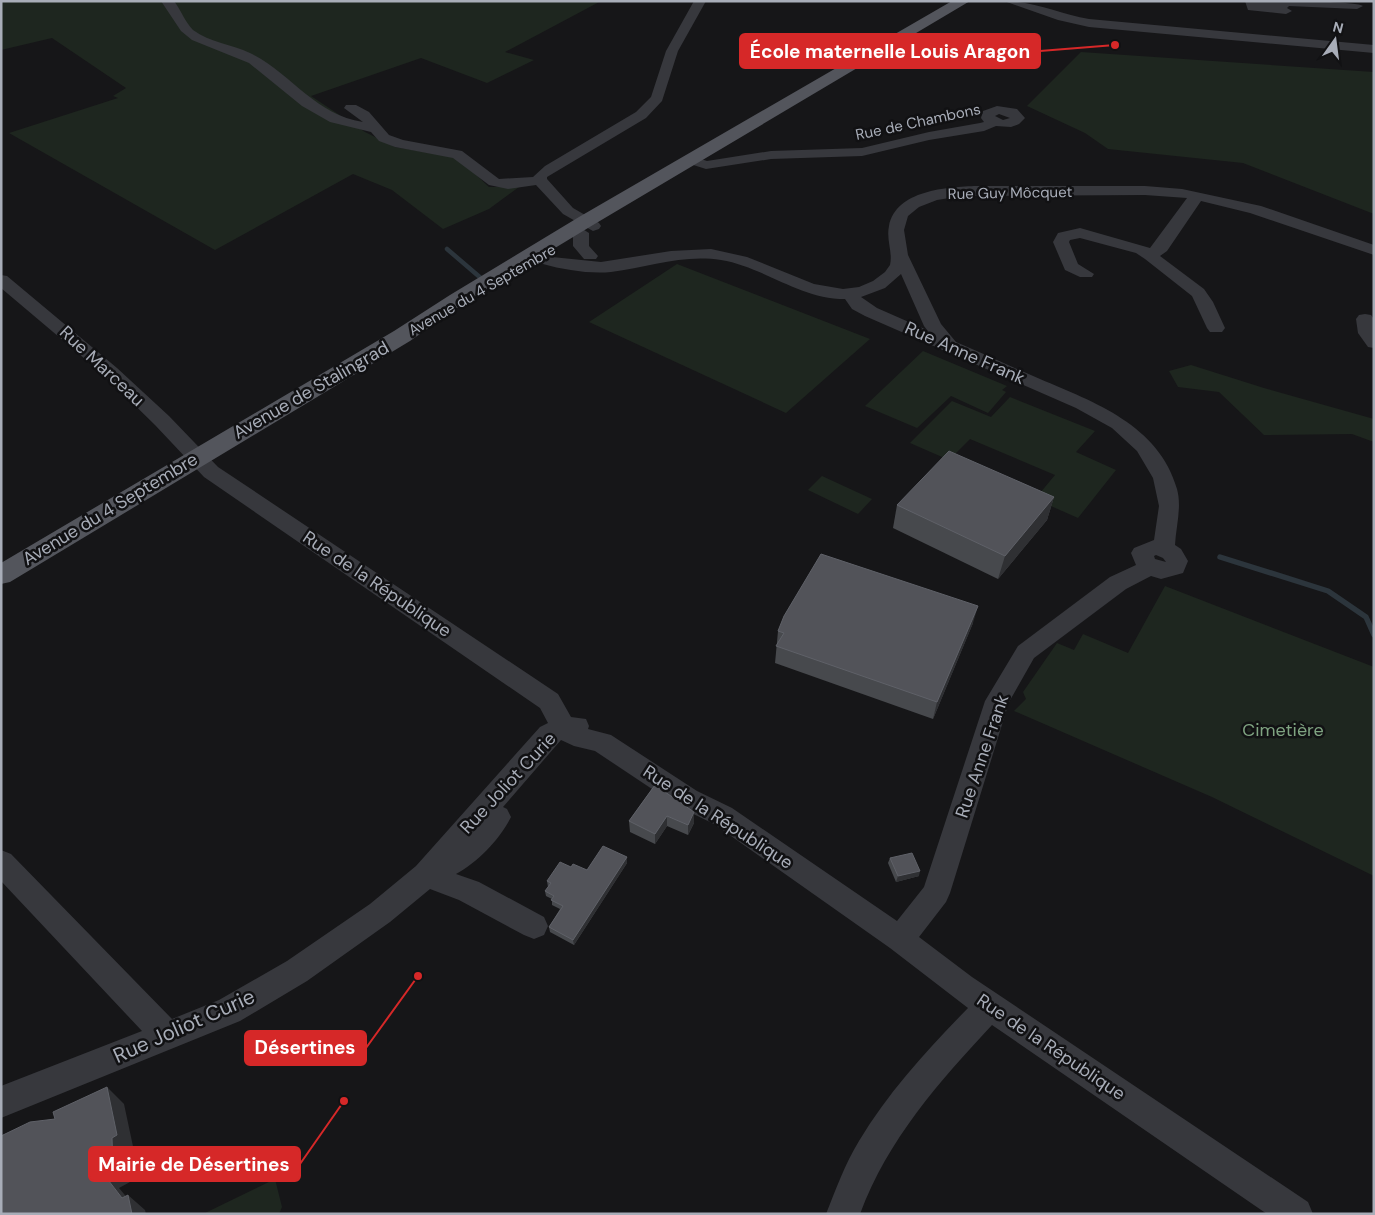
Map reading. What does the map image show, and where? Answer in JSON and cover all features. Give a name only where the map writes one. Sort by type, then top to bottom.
[{"type":"main road","name":"Avenue du 4 Septembre","points":[[402,336],[427,325],[544,252],[695,161],[742,136],[765,119],[963,1]]},
{"type":"main road","name":"Avenue de Stalingrad","points":[[219,444],[402,336]]},
{"type":"main road","name":"Avenue du 4 Septembre","points":[[1,575],[219,444]]},
{"type":"street","points":[[167,1],[171,4],[179,22],[190,33],[253,59],[320,114],[340,122],[374,128]]},
{"type":"street","points":[[351,108],[364,115],[384,138],[400,144],[442,151],[465,158],[482,175],[498,184],[539,180],[550,168],[650,107],[657,98],[672,51],[700,1]]},
{"type":"street","points":[[1010,1],[1062,18],[1089,23],[1374,49]]},
{"type":"street","points":[[1298,43],[1286,11],[1358,6]]},
{"type":"street","name":"Rue de Chambons","points":[[695,161],[706,165],[770,155],[862,152],[929,136],[984,127],[994,122]]},
{"type":"street","points":[[539,180],[568,211],[587,227],[579,238],[582,247],[590,256]]},
{"type":"street","name":"Rue Guy Môcquet","points":[[950,346],[933,326],[900,256],[895,235],[899,217],[914,203],[939,194],[1126,190],[1195,195],[1283,217],[1374,250]]},
{"type":"street","points":[[1151,256],[1162,248],[1195,198],[1195,195]]},
{"type":"street","points":[[1086,274],[1070,267],[1061,242],[1064,236],[1080,233],[1142,250],[1203,299],[1216,328]]},
{"type":"street","points":[[544,252],[602,266],[616,267],[676,254],[704,253],[744,261],[822,290],[849,293],[865,290],[883,282],[894,272],[900,256]]},
{"type":"street","points":[[544,252],[590,256],[628,263]]},
{"type":"street","name":"Rue Marceau","points":[[1,280],[66,331],[197,457]]},
{"type":"street","name":"Rue Anne Frank","points":[[849,293],[858,305],[871,312],[1084,405],[1109,418],[1129,432],[1150,454],[1163,476],[1170,500],[1164,548],[1148,548],[1142,553],[1143,560],[1150,567],[1118,583],[1054,629],[1026,652],[997,701],[936,893],[900,939]]},
{"type":"street","points":[[1365,320],[1370,348]]},
{"type":"street","name":"Rue de la République","points":[[197,457],[211,472],[550,701],[568,732]]},
{"type":"street","name":"Rue Joliot Curie","points":[[1,1102],[229,1011],[297,971],[380,913],[426,874],[455,861],[474,845],[552,752],[564,741],[568,732],[579,726],[593,732],[602,742]]},
{"type":"street","name":"Rue de la République","points":[[602,742],[688,799],[723,816],[900,939],[990,1006],[1296,1214]]},
{"type":"street","points":[[1,862],[168,1036]]},
{"type":"street","points":[[426,874],[469,891],[534,926]]},
{"type":"street","points":[[843,1214],[868,1152],[906,1096],[990,1006]]},
{"type":"green space","points":[[1,1],[601,1],[505,52],[534,60],[487,83],[421,58],[311,96],[365,132],[395,147],[458,158],[489,187],[519,187],[489,209],[443,229],[392,190],[353,174],[215,250],[9,133],[118,98],[113,96],[126,88],[52,38],[1,50]]},
{"type":"green space","points":[[1081,52],[1374,72],[1374,214],[1243,163],[1108,149],[1085,133],[1027,106]]},
{"type":"green space","points":[[677,264],[870,339],[786,413],[589,322]]},
{"type":"green space","points":[[923,351],[1007,386],[1002,390],[1006,392],[988,413],[951,396],[917,428],[865,406]]},
{"type":"green space","points":[[1191,365],[1374,419],[1374,442],[1352,434],[1264,435],[1219,392],[1178,387],[1169,371]]},
{"type":"green space","points":[[1010,397],[1095,431],[1076,452],[1116,470],[1078,518],[1035,499],[1055,475],[970,439],[949,460],[910,443],[952,401],[991,417]]},
{"type":"green space","points":[[822,476],[872,499],[858,514],[808,490]]},
{"type":"green space","name":"Cimetière","points":[[1165,586],[1374,667],[1374,876],[1212,797],[1014,711],[1026,699],[1023,692],[1057,643],[1074,650],[1083,634],[1128,653]]},
{"type":"green space","points":[[275,1179],[282,1207],[279,1214],[203,1214]]},
{"type":"building","points":[[949,451],[1054,497],[1005,556],[897,505]]},
{"type":"building","points":[[821,554],[978,606],[937,702],[776,646],[784,633],[778,631],[784,616]]},
{"type":"building","points":[[655,785],[694,812],[688,825],[667,816],[655,834],[629,821]]},
{"type":"building","points":[[603,846],[627,857],[573,940],[549,927],[563,906],[551,900],[554,896],[545,891],[551,883],[547,881],[560,862],[571,867],[573,864],[587,870]]},
{"type":"building","points":[[912,853],[920,871],[898,876],[890,858]]},
{"type":"building","points":[[107,1087],[117,1135],[112,1138],[113,1167],[102,1172],[122,1198],[128,1195],[132,1214],[1,1214],[1,1136],[30,1122],[55,1119],[53,1112]]},
{"type":"waterway","points":[[447,249],[482,279]]},
{"type":"waterway","points":[[1220,557],[1328,591],[1366,617],[1374,635]]},
{"type":"place","name":"École maternelle Louis Aragon","points":[[1115,45]]},
{"type":"place","name":"Désertines","points":[[418,976]]},
{"type":"place","name":"Mairie de Désertines","points":[[344,1101]]}]
